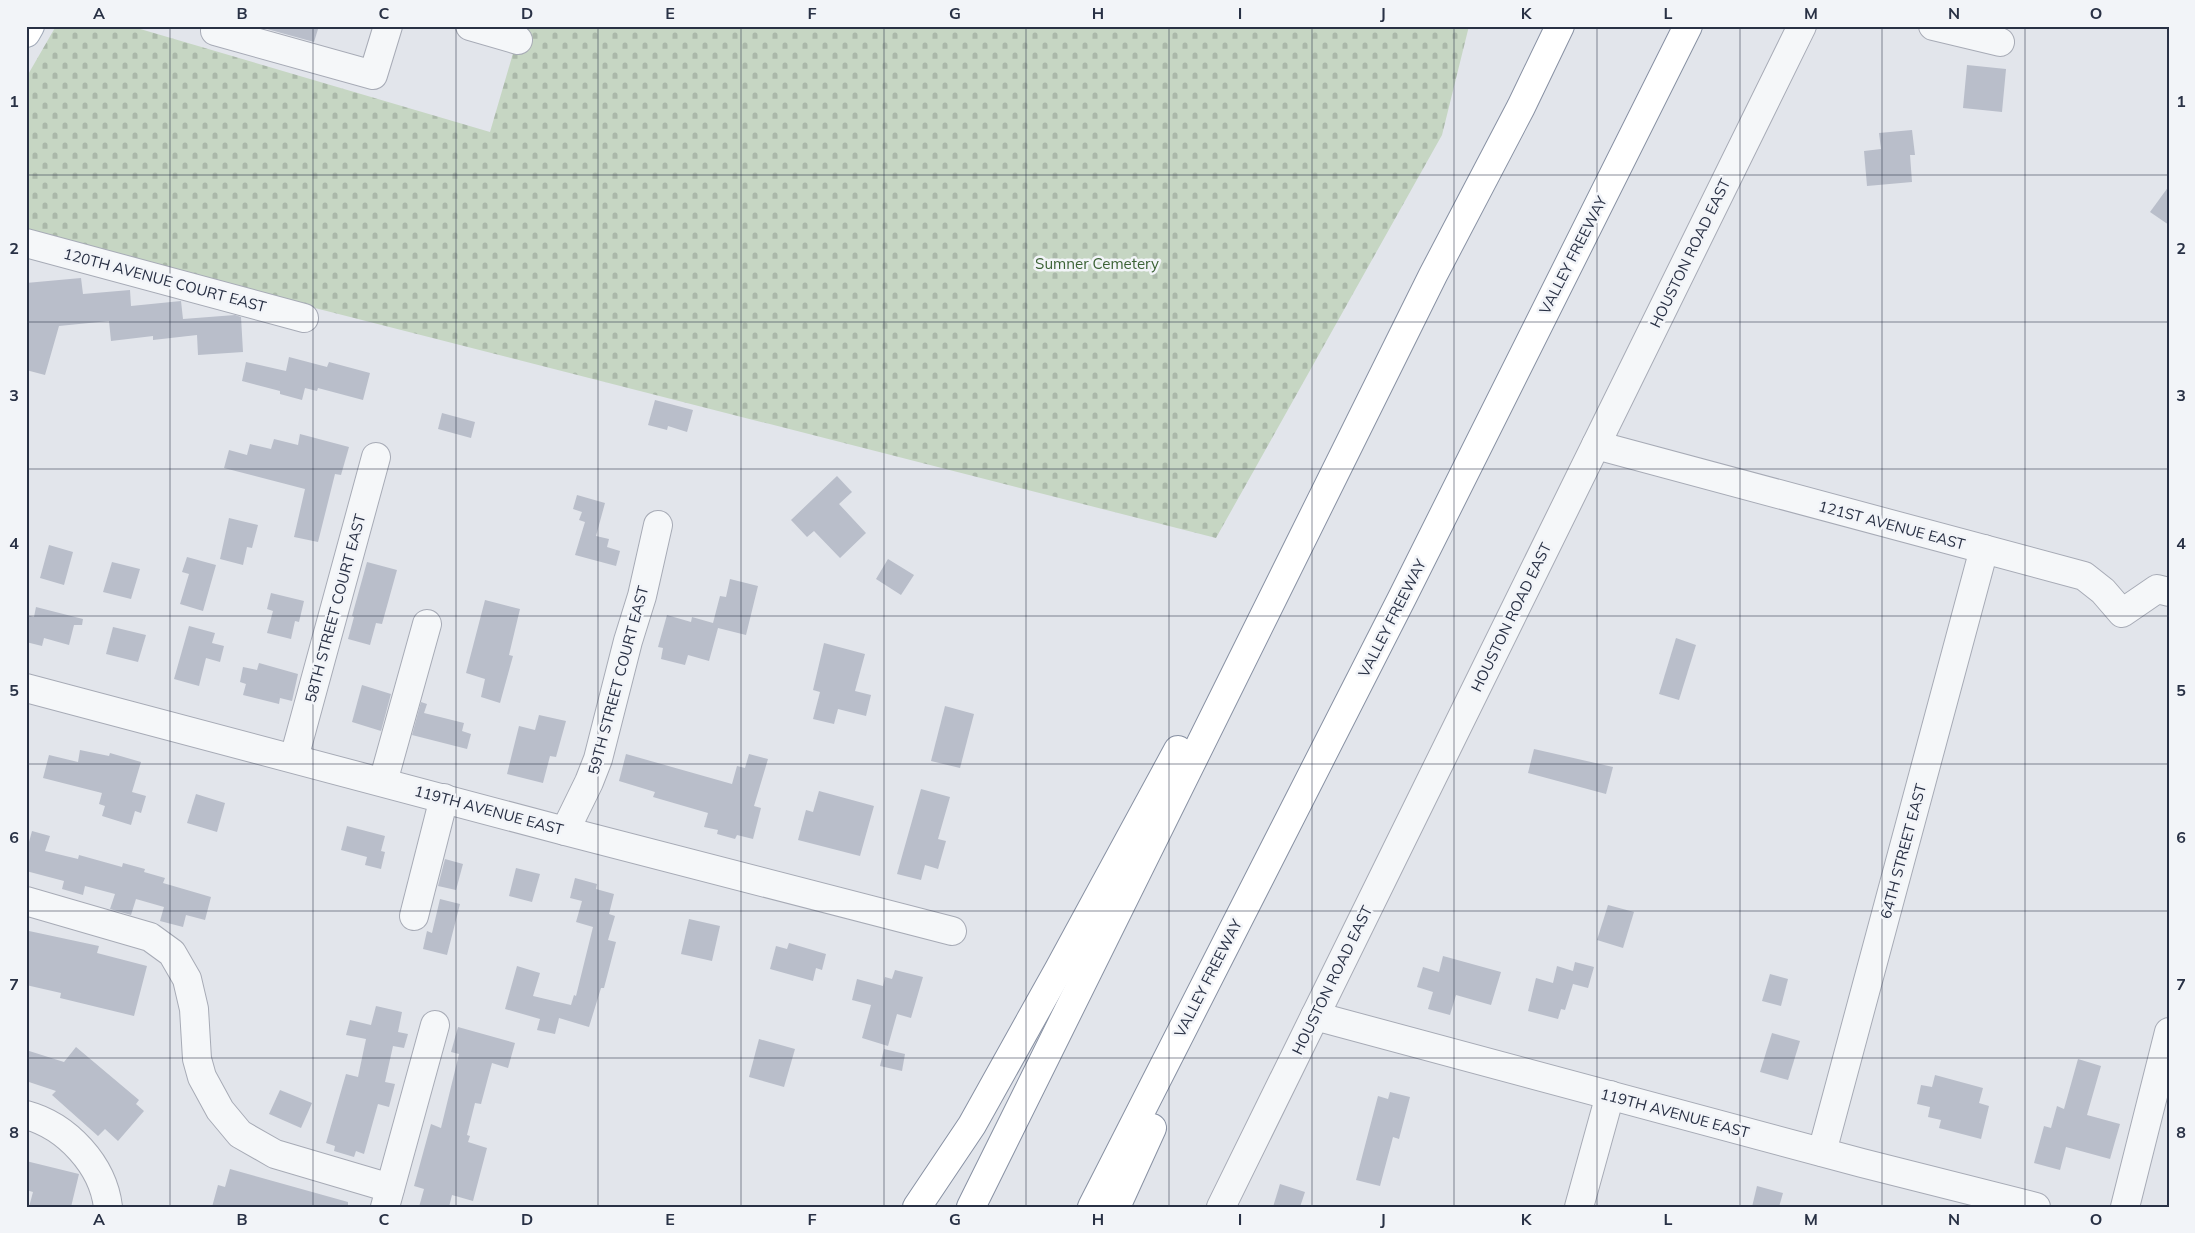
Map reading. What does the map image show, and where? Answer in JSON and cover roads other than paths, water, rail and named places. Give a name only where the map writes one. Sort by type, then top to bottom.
[{"type":"main road","points":[[26,33],[30,26]]},
{"type":"main road","points":[[971,1207],[1432,275],[1521,107],[1560,26]]},
{"type":"main road","name":"VALLEY FREEWAY","points":[[1092,1207],[1402,598],[1688,26]]},
{"type":"main road","points":[[917,1207],[972,1125],[1215,683],[1282,578]]},
{"type":"main road","points":[[1116,1207],[1271,854]]},
{"type":"street","points":[[216,26],[215,31],[373,75],[388,26]]},
{"type":"street","points":[[470,26],[518,40]]},
{"type":"street","name":"HOUSTON ROAD EAST","points":[[1221,1207],[1802,26]]},
{"type":"street","points":[[1933,26],[1967,30],[2000,42]]},
{"type":"street","name":"120TH AVENUE COURT EAST","points":[[26,243],[304,318]]},
{"type":"street","name":"121ST AVENUE EAST","points":[[1596,445],[2084,576],[2103,591],[2122,613],[2158,589],[2169,592]]},
{"type":"street","name":"58TH STREET COURT EAST","points":[[294,758],[376,457]]},
{"type":"street","name":"59TH STREET COURT EAST","points":[[565,831],[598,760],[628,641],[642,596],[658,525]]},
{"type":"street","name":"64TH STREET EAST","points":[[1822,1152],[1984,549]]},
{"type":"street","points":[[383,782],[427,624]]},
{"type":"street","name":"119TH AVENUE EAST","points":[[26,688],[565,831],[952,931]]},
{"type":"street","points":[[414,916],[444,798]]},
{"type":"street","points":[[26,901],[142,934],[161,944],[172,953],[188,979],[194,1009],[197,1059],[202,1077],[220,1110],[240,1134],[275,1154],[387,1198],[435,1025]]},
{"type":"street","name":"119TH AVENUE EAST","points":[[1315,1016],[2026,1206]]},
{"type":"street","points":[[2125,1207],[2169,1032]]},
{"type":"street","points":[[1579,1207],[1610,1096]]},
{"type":"street","points":[[26,1115],[37,1118],[51,1126],[78,1147],[97,1169],[108,1207]]},
{"type":"park label","name":"Sumner Cemetery","points":[[1097,263]]}]
